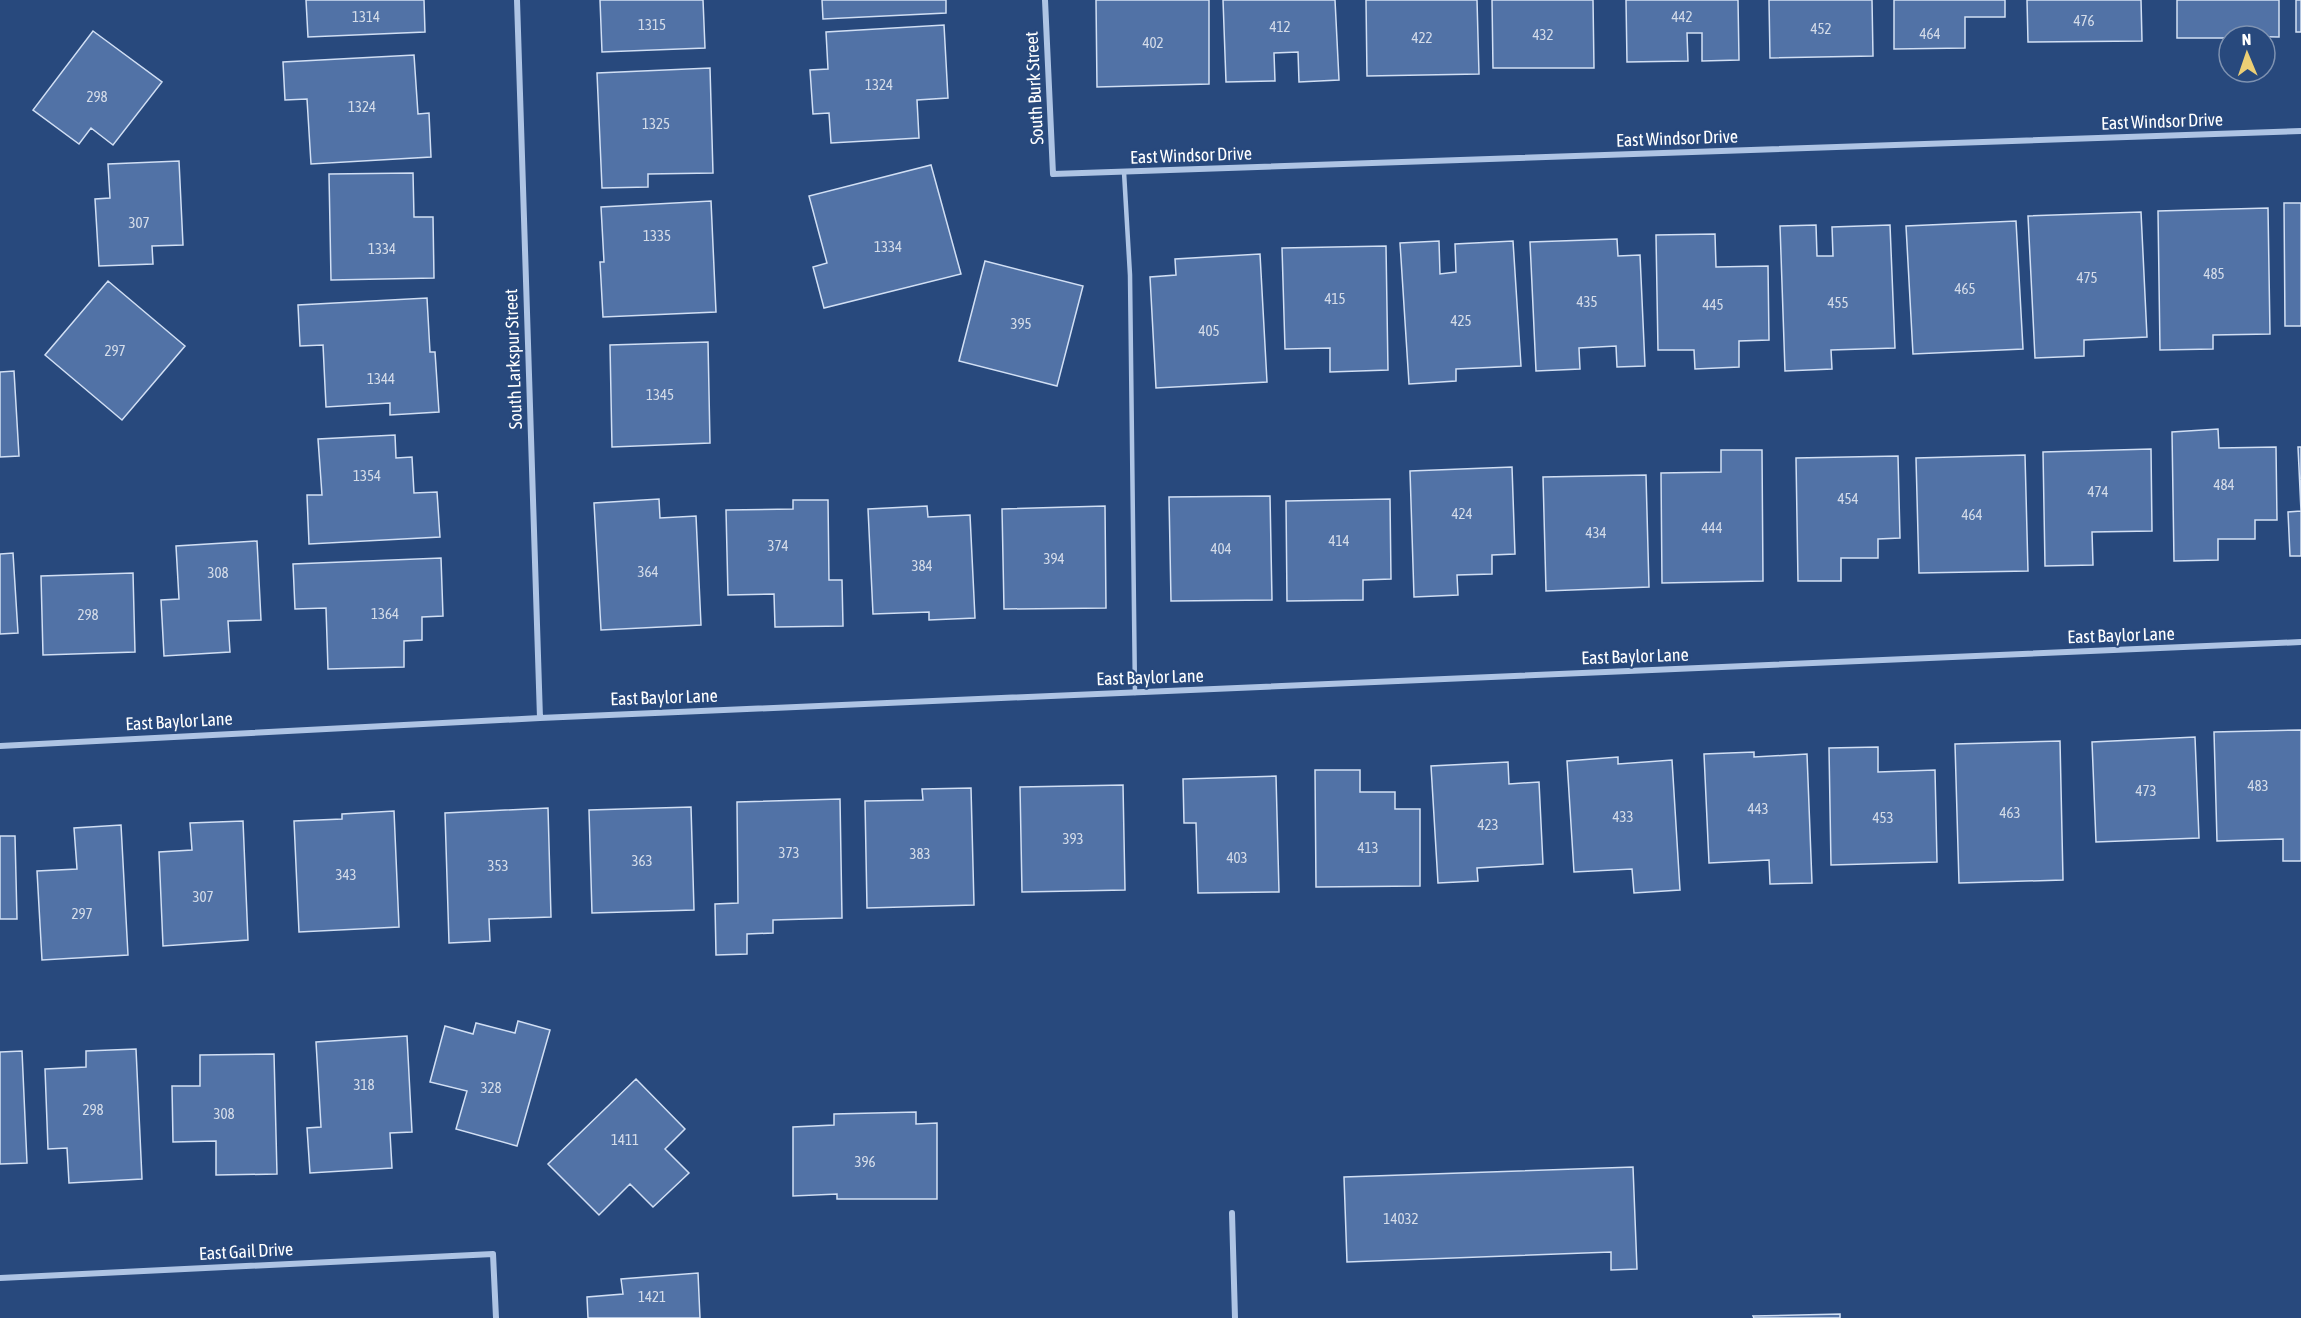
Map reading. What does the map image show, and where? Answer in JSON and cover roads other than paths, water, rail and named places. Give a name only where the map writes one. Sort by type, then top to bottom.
[{"type":"street","name":"South Larkspur Street","points":[[517,0],[540,718]]},
{"type":"street","name":"South Burk Street","points":[[1046,0],[1053,174]]},
{"type":"street","name":"East Windsor Drive","points":[[1053,174],[2301,131]]},
{"type":"street","name":"East Baylor Lane","points":[[0,746],[540,718],[2301,642]]},
{"type":"street","points":[[1232,1213],[1234,1318]]},
{"type":"street","name":"East Gail Drive","points":[[0,1278],[493,1254],[496,1318]]},
{"type":"lane","points":[[1124,172],[1130,274],[1135,693]]}]
